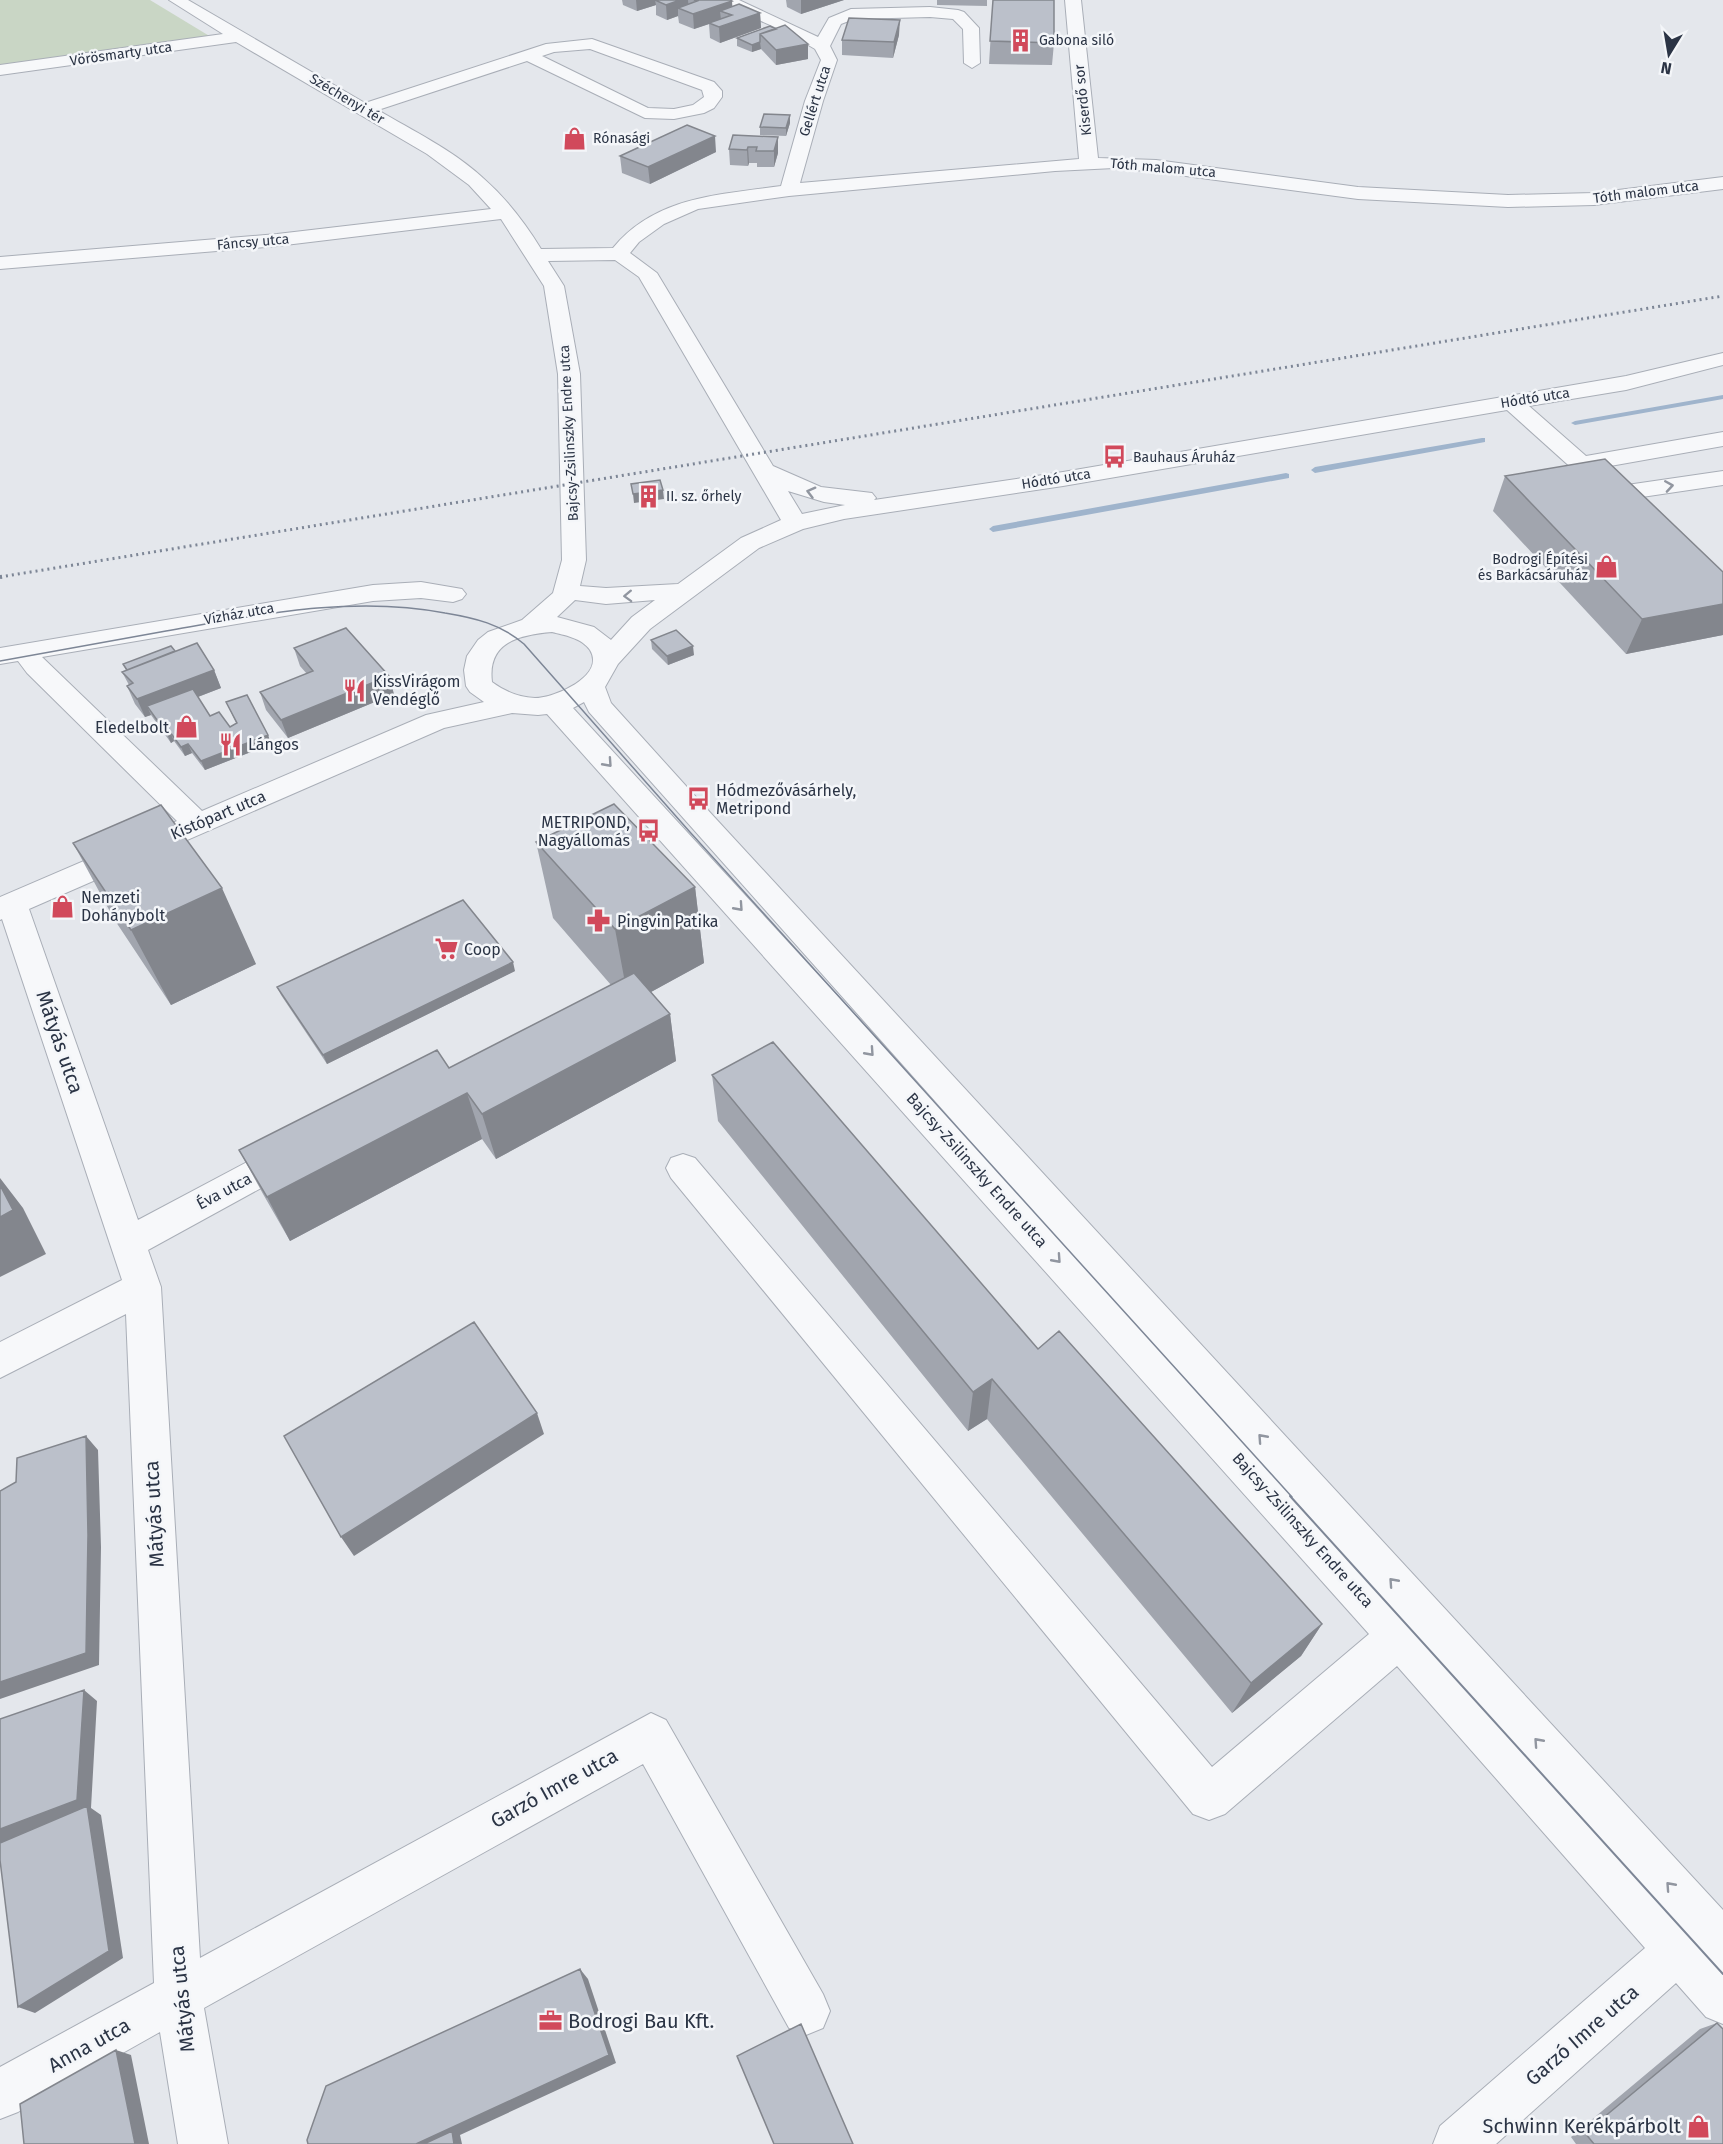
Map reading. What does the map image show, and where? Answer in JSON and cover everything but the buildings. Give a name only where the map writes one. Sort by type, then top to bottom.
[{"type":"street","name":"Széchenyi tér","points":[[177,0],[433,150],[476,181],[505,213]]},
{"type":"street","name":"Gellért utca","points":[[726,0],[792,29],[822,46],[829,60],[814,101],[789,190]]},
{"type":"street","name":"Kiserdő sor","points":[[1073,0],[1089,164]]},
{"type":"street","points":[[822,46],[835,21],[851,14],[939,13],[958,15],[971,28],[972,63]]},
{"type":"street","name":"Vörösmarty utca","points":[[0,70],[242,36]]},
{"type":"street","points":[[365,110],[528,55],[563,44],[592,44],[708,86],[713,91],[713,97],[708,104],[689,112],[659,115],[645,113],[528,55]]},
{"type":"street","name":"Tóth malom utca","points":[[619,254],[632,238],[657,220],[694,204],[789,190],[957,173],[1089,164],[1156,166],[1358,193],[1508,201],[1594,199],[1723,183]]},
{"type":"street","name":"Bajcsy-Zsilinszky Endre utca","points":[[505,213],[516,223],[554,286],[569,374],[574,560],[566,594],[574,627]]},
{"type":"street","name":"Fáncsy utca","points":[[0,263],[277,240],[505,213]]},
{"type":"street","points":[[537,255],[619,254],[647,273],[795,524]]},
{"type":"street","name":"Hódtó utca","points":[[599,673],[640,623],[750,543],[795,524],[844,512],[1063,479],[1626,383],[1723,359]]},
{"type":"street","points":[[1511,402],[1623,502],[1723,478]]},
{"type":"street","points":[[1582,464],[1719,443]]},
{"type":"street","points":[[765,471],[801,490],[834,497],[952,495]]},
{"type":"street","name":"Vízház utca","points":[[13,654],[373,592],[421,590],[453,594]]},
{"type":"street","points":[[531,626],[566,594],[606,596],[686,591]]},
{"type":"street","points":[[553,624],[574,627],[591,635],[603,646],[599,673],[574,698],[554,704],[533,706],[513,704],[496,698],[479,686],[476,664],[482,652],[494,641],[510,632],[531,626],[553,624]]},
{"type":"street","name":"Vízház utca","points":[[13,654],[44,674],[198,824]]},
{"type":"street","name":"Bajcsy-Zsilinszky Endre utca","points":[[599,673],[599,706],[1411,1626]]},
{"type":"street","name":"Kistópart utca","points":[[436,721],[469,698],[479,686]]},
{"type":"street","name":"Kistópart utca","points":[[6,906],[436,721],[513,704]]},
{"type":"street","name":"Bajcsy-Zsilinszky Endre utca","points":[[554,704],[1702,1940],[1723,2000]]},
{"type":"street","name":"Mátyás utca","points":[[6,906],[143,1287],[178,1995],[202,2144]]},
{"type":"street","name":"Éva utca","points":[[128,1243],[325,1137]]},
{"type":"street","points":[[683,1168],[1209,1798],[1411,1626]]},
{"type":"street","points":[[0,1361],[143,1287]]},
{"type":"street","name":"Garzó Imre utca","points":[[178,1995],[651,1735],[806,2012]]},
{"type":"street","name":"Garzó Imre utca","points":[[1458,2144],[1702,1940]]},
{"type":"street","name":"Anna utca","points":[[0,2094],[178,1995]]},
{"type":"green space","points":[[0,0],[150,0],[216,40],[0,70]]},
{"type":"waterway","points":[[1575,423],[1723,397]]},
{"type":"waterway","points":[[1315,470],[1482,440]]},
{"type":"waterway","points":[[993,529],[1286,476]]},
{"type":"tram line","points":[[0,661],[235,619],[305,609],[375,606],[410,608],[467,617],[506,631],[524,644],[689,831],[1292,1497]]},
{"type":"tram line","points":[[1290,1496],[1723,1974]]},
{"type":"railway","points":[[6,576],[0,577],[1723,296]]},
{"type":"place","name":"Gabona siló","points":[[1021,40]]},
{"type":"place","name":"Rónasági","points":[[575,138]]},
{"type":"place","name":"Bauhaus Áruház","points":[[1115,457]]},
{"type":"place","name":"II. sz. őrhely","points":[[648,496]]},
{"type":"place","name":"Bodrogi Építési és Barkácsáruház","points":[[1606,567]]},
{"type":"place","name":"KissVirágom Vendéglő","points":[[355,690]]},
{"type":"place","name":"Eledelbolt","points":[[187,727]]},
{"type":"place","name":"Lángos","points":[[230,744]]},
{"type":"place","name":"Hódmezővásárhely, Metripond","points":[[698,799]]},
{"type":"place","name":"METRIPOND, Nagyállomás","points":[[648,831]]},
{"type":"place","name":"Nemzeti Dohánybolt","points":[[63,906]]},
{"type":"place","name":"Pingvin Patika","points":[[599,921]]},
{"type":"place","name":"Coop","points":[[446,949]]},
{"type":"place","name":"Bodrogi Bau Kft.","points":[[550,2021]]},
{"type":"place","name":"Schwinn Kerékpárbolt","points":[[1699,2126]]}]
